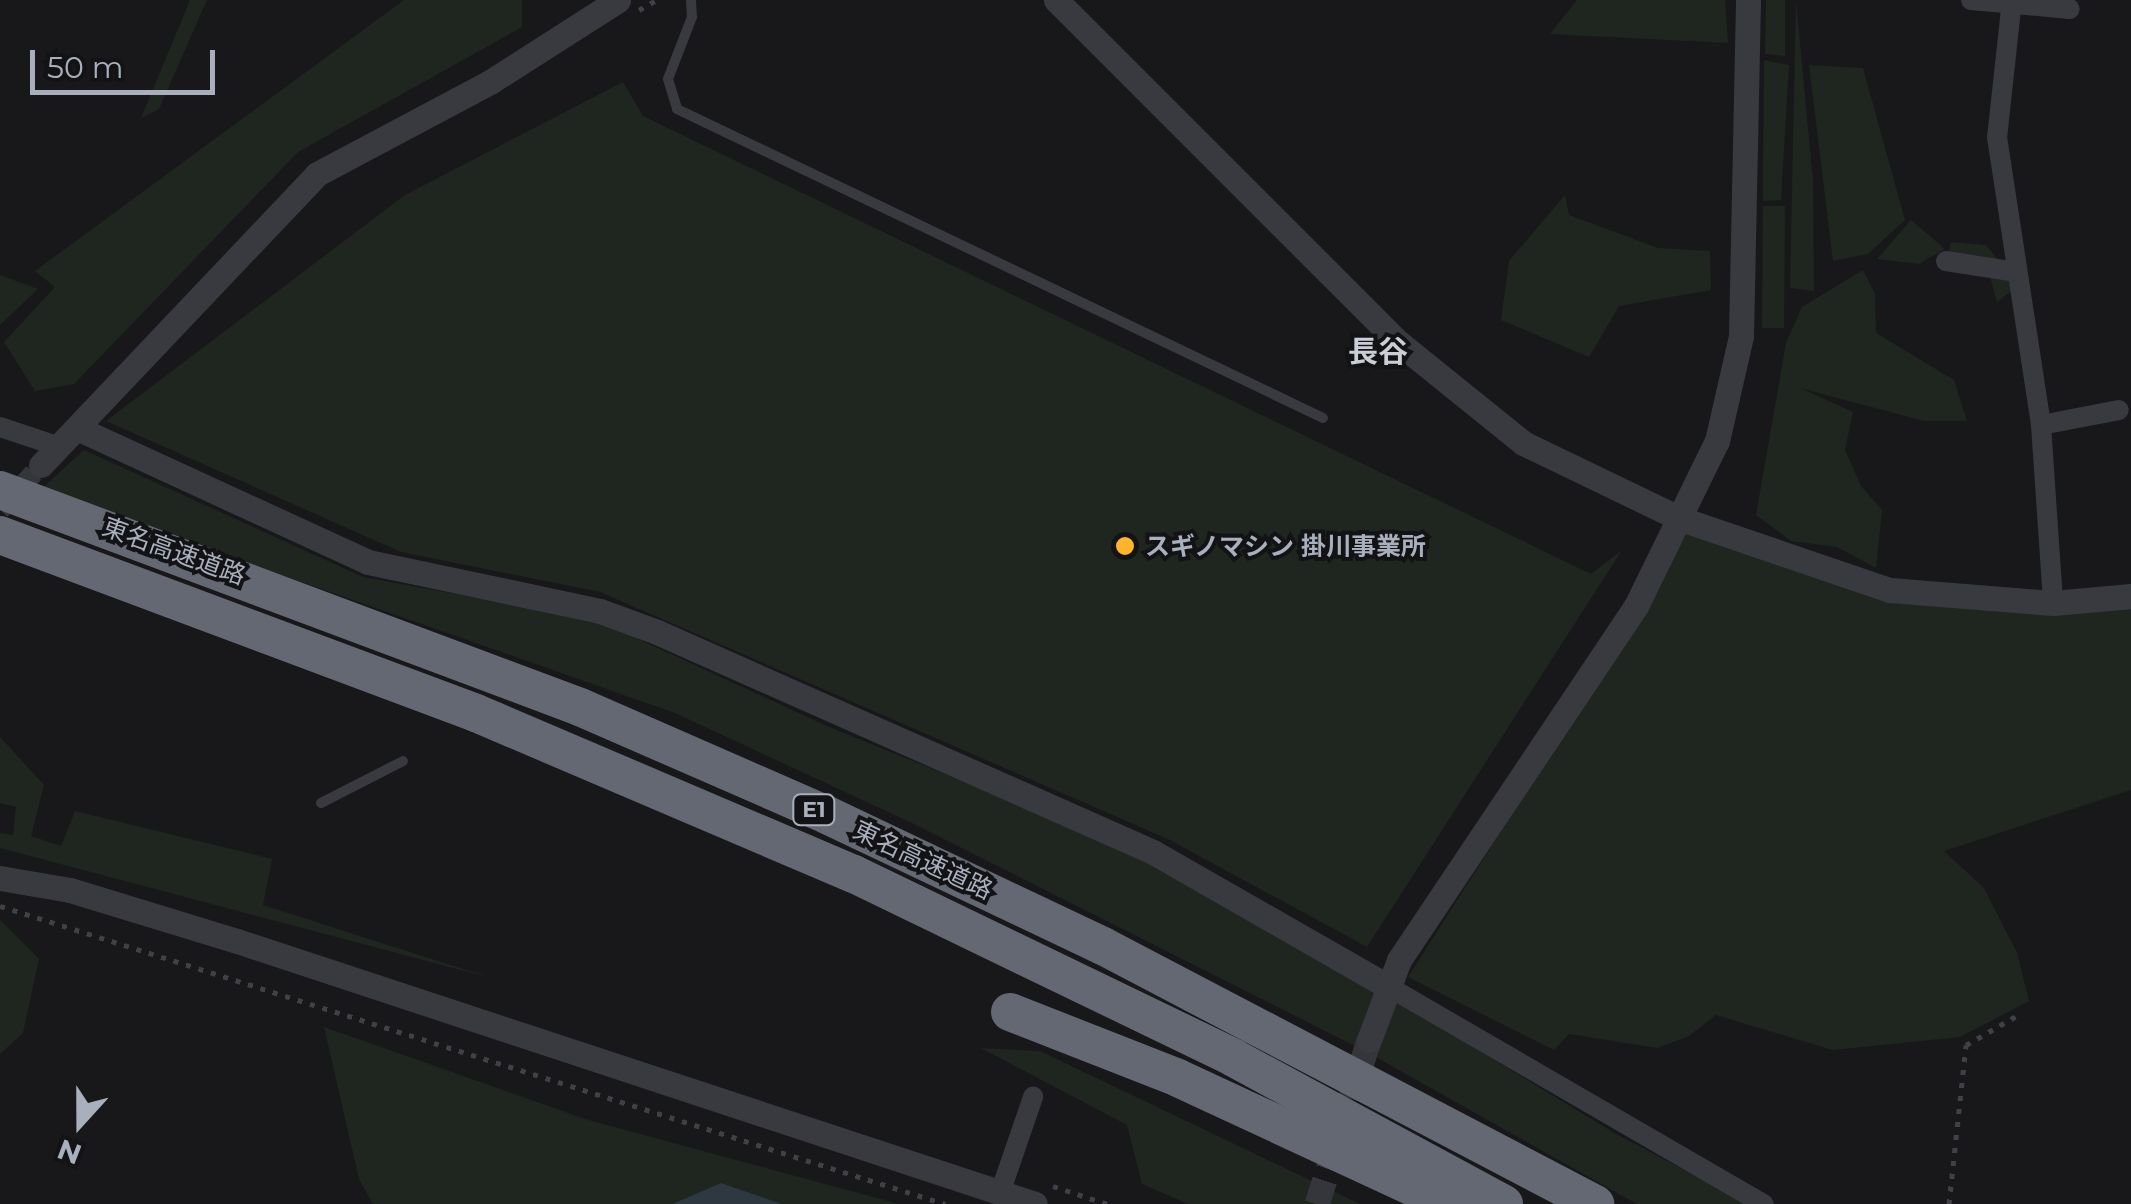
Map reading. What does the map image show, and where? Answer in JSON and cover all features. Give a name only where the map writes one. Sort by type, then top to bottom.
[{"type":"highway","name":"東名高速道路","points":[[0,490],[562,700],[827,815],[1103,946],[1595,1204]]},
{"type":"highway","name":"東名高速道路","points":[[0,535],[476,713],[837,867],[1234,1058],[1504,1204]]},
{"type":"highway","points":[[1010,1012],[1178,1078],[1449,1204]]},
{"type":"street","points":[[1056,0],[1398,342],[1523,443],[1681,519],[1890,590],[2053,603],[2131,596]]},
{"type":"street","points":[[1369,1040],[1400,960],[1636,606],[1717,441],[1740,336],[1748,0]]},
{"type":"street","points":[[1971,0],[2070,10]]},
{"type":"street","points":[[2012,4],[1997,137],[2041,426],[2053,603]]},
{"type":"street","points":[[0,427],[51,456],[317,174],[622,9]]},
{"type":"street","points":[[1946,260],[2018,272]]},
{"type":"street","points":[[2041,426],[2119,410]]},
{"type":"street","points":[[79,429],[368,562],[600,610],[657,632],[1154,852],[1764,1204]]},
{"type":"street","points":[[0,878],[70,890],[237,941],[1035,1204]]},
{"type":"street","points":[[1000,1193],[1033,1097]]},
{"type":"lane","points":[[691,0],[692,17],[668,78],[677,109],[1323,418]]},
{"type":"lane","points":[[321,803],[403,762]]},
{"type":"path","points":[[622,9],[656,0]]},
{"type":"path","points":[[0,906],[946,1204]]},
{"type":"path","points":[[1949,1204],[1966,1045],[2018,1015]]},
{"type":"shaded area","points":[[190,0],[207,0],[159,109],[141,118]]},
{"type":"shaded area","points":[[404,0],[522,0],[522,27],[298,152],[74,384],[35,391],[4,342],[55,287],[35,271]]},
{"type":"shaded area","points":[[1577,0],[1725,0],[1728,43],[1550,34]]},
{"type":"shaded area","points":[[1766,0],[1785,0],[1785,56],[1765,54]]},
{"type":"shaded area","points":[[1796,0],[1813,182],[1814,291],[1790,288]]},
{"type":"shaded area","points":[[1764,60],[1789,65],[1781,200],[1763,201]]},
{"type":"shaded area","points":[[1809,65],[1863,68],[1905,220],[1868,254],[1833,261]]},
{"type":"shaded area","points":[[623,82],[643,116],[1591,574],[1622,550],[1367,947],[1170,840],[600,592],[401,552],[106,421],[405,195]]},
{"type":"shaded area","points":[[1565,195],[1569,215],[1658,248],[1710,251],[1711,290],[1619,306],[1589,357],[1501,320],[1509,261]]},
{"type":"shaded area","points":[[1763,206],[1785,206],[1784,328],[1762,328]]},
{"type":"shaded area","points":[[1911,220],[1945,249],[1919,264],[1877,259]]},
{"type":"shaded area","points":[[1951,242],[1986,245],[2019,285],[1997,302],[1990,276],[1947,261]]},
{"type":"shaded area","points":[[1863,270],[1875,294],[1876,333],[1954,380],[1967,421],[1924,421],[1800,388],[1853,412],[1845,450],[1861,486],[1882,510],[1876,568],[1837,547],[1791,541],[1756,515],[1786,343],[1802,307]]},
{"type":"shaded area","points":[[0,275],[38,289],[0,325]]},
{"type":"shaded area","points":[[84,450],[363,577],[597,620],[827,726],[1092,834],[1149,850],[1616,1134],[1749,1204],[1637,1204],[1365,1051],[914,824],[675,713],[40,490]]},
{"type":"shaded area","points":[[1686,530],[1958,605],[2131,609],[2131,790],[1944,851],[1984,888],[2017,953],[2029,1001],[1960,1037],[1833,1050],[1716,1015],[1689,1036],[1657,1048],[1569,1034],[1554,1050],[1408,977],[1668,570]]},
{"type":"shaded area","points":[[0,737],[44,785],[31,836],[61,846],[75,811],[272,859],[263,905],[491,978],[0,848],[0,833],[13,835],[16,807],[0,803]]},
{"type":"shaded area","points":[[0,920],[39,959],[23,1033],[0,1054]]},
{"type":"shaded area","points":[[324,1027],[585,1119],[899,1204],[782,1204],[721,1183],[672,1204],[373,1204],[359,1179]]},
{"type":"shaded area","points":[[981,1048],[1040,1051],[1360,1204],[1188,1204],[1142,1184],[1127,1125]]},
{"type":"shaded area","points":[[721,1183],[782,1204],[672,1204]]},
{"type":"tunnel","points":[[0,510],[41,465]]},
{"type":"tunnel","points":[[1317,1204],[1369,1040]]},
{"type":"place","name":"スギノマシン 掛川事業所","points":[[1125,546]]},
{"type":"district","name":"長谷","points":[[1378,352]]}]
